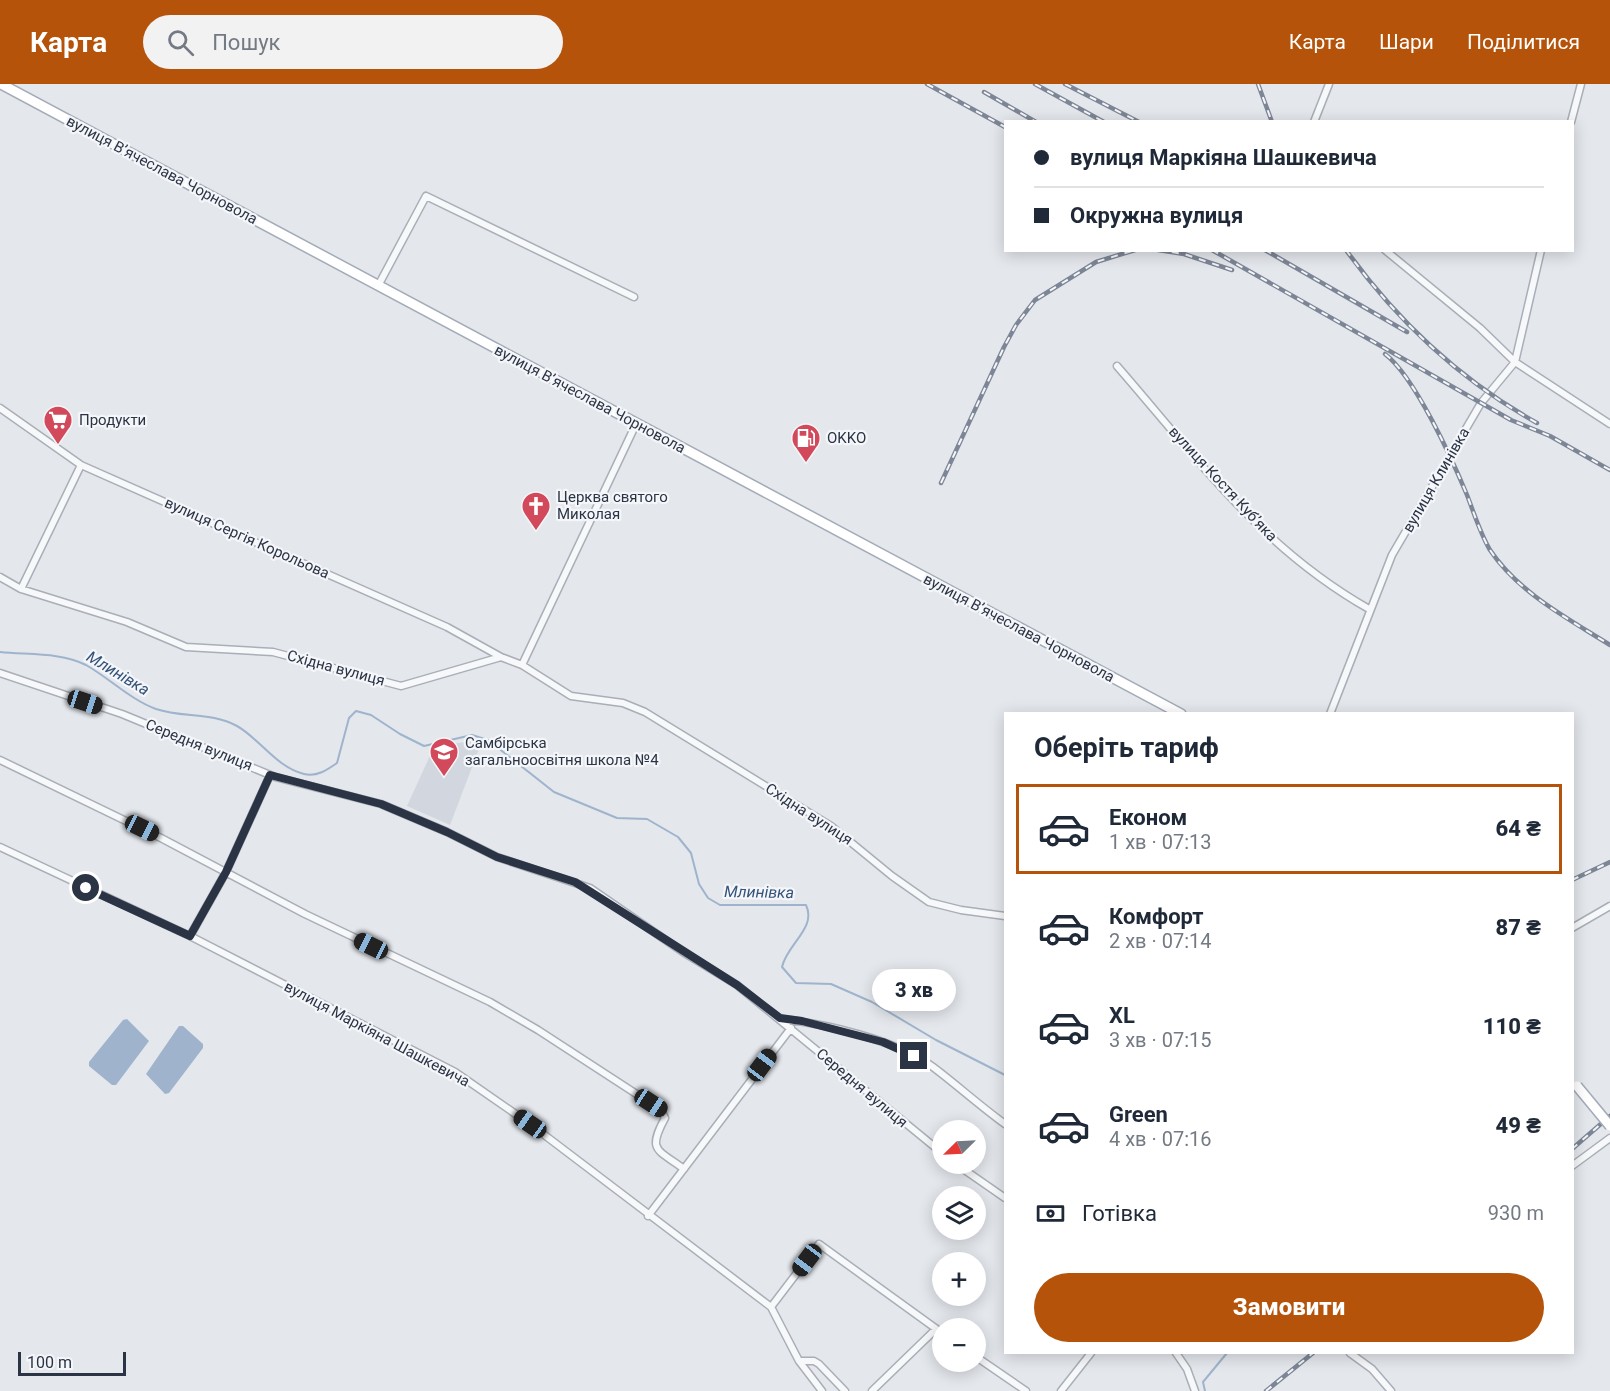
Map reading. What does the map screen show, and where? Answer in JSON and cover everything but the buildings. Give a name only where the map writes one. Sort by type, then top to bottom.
[{"type":"main road","name":"вулиця Вʼячеслава Чорновола","points":[[1,84],[1174,712]]},
{"type":"main road","points":[[1574,1083],[1610,1126]]},
{"type":"street","points":[[1315,120],[1329,84]]},
{"type":"street","points":[[1572,120],[1581,84]]},
{"type":"street","points":[[378,286],[426,195],[634,297]]},
{"type":"street","points":[[1387,252],[1480,328],[1515,362],[1610,424]]},
{"type":"street","name":"вулиця Клинівка","points":[[1331,712],[1392,555],[1470,421],[1515,362],[1541,252]]},
{"type":"street","name":"вулиця Костя Кубʼяка","points":[[1117,366],[1256,525],[1306,569],[1370,609]]},
{"type":"street","name":"вулиця Сергія Корольова","points":[[0,408],[81,465],[447,627],[501,657]]},
{"type":"street","points":[[522,665],[636,423]]},
{"type":"street","points":[[21,589],[81,465]]},
{"type":"street","name":"Східна вулиця","points":[[0,577],[21,589],[127,622],[186,647],[273,652],[401,686],[501,657],[522,665],[572,696],[623,703],[645,712],[831,826],[928,902],[961,910],[1004,916]]},
{"type":"street","name":"Середня вулиця","points":[[0,673],[122,714],[270,775],[381,804],[447,832],[497,857],[582,885],[737,985],[932,1145]]},
{"type":"street","points":[[0,760],[152,833],[305,914],[494,1004],[538,1030],[661,1110],[665,1118],[654,1138],[655,1143],[658,1149],[684,1169]]},
{"type":"street","points":[[190,936],[226,872],[270,775]]},
{"type":"street","name":"вулиця Маркіяна Шашкевича","points":[[0,847],[190,936],[455,1072],[530,1124],[648,1216],[771,1307],[799,1361],[822,1391]]},
{"type":"street","points":[[1574,927],[1610,906]]},
{"type":"street","points":[[780,1018],[802,1021],[883,1042],[914,1056],[932,1067],[1004,1123]]},
{"type":"street","points":[[648,1216],[791,1028]]},
{"type":"street","points":[[1574,1165],[1610,1138]]},
{"type":"street","points":[[970,1174],[1004,1197]]},
{"type":"street","points":[[771,1307],[819,1244],[932,1326]]},
{"type":"street","points":[[872,1391],[932,1337]]},
{"type":"street","points":[[1061,1391],[1090,1354]]},
{"type":"street","points":[[1177,1354],[1187,1369],[1195,1391]]},
{"type":"street","points":[[1351,1354],[1372,1369],[1390,1391]]},
{"type":"street","points":[[799,1361],[814,1361],[819,1364],[845,1391]]},
{"type":"street","points":[[986,1364],[1026,1391]]},
{"type":"shaded area","name":"Самбірська загальноосвітня школа №4","points":[[482,741],[450,825],[407,806],[434,747]]},
{"type":"water","points":[[127,1019],[149,1041],[116,1085],[112,1085],[89,1066],[89,1062],[123,1020]]},
{"type":"water","points":[[179,1026],[183,1026],[203,1044],[203,1048],[169,1093],[165,1094],[146,1074]]},
{"type":"waterway","name":"Млинівка","points":[[0,652],[55,656],[76,661],[95,670],[138,700],[156,709],[217,719],[237,726],[285,765],[309,775],[318,774],[337,763],[349,718],[356,711],[371,715],[424,746],[472,735],[488,740],[554,792],[617,818],[647,819],[678,837],[691,853],[699,884],[708,898],[720,905],[806,905],[808,921],[805,929],[789,951],[782,967],[796,983],[831,984],[872,1002],[936,1040],[1004,1074]]},
{"type":"waterway","points":[[1205,1391],[1203,1382],[1226,1354]]},
{"type":"railway","points":[[927,84],[1004,126]]},
{"type":"railway","points":[[1035,84],[1100,120]]},
{"type":"railway","points":[[1065,84],[1135,120]]},
{"type":"railway","points":[[1258,84],[1271,120]]},
{"type":"railway","points":[[984,92],[1033,120]]},
{"type":"railway","points":[[941,483],[1004,347],[1016,325],[1035,300],[1096,262],[1128,252]]},
{"type":"railway","points":[[1171,252],[1232,270]]},
{"type":"railway","points":[[1216,252],[1511,420],[1550,436],[1610,470]]},
{"type":"railway","points":[[1268,252],[1407,332]]},
{"type":"railway","points":[[1348,252],[1387,301],[1432,347],[1482,388],[1537,423]]},
{"type":"railway","points":[[1385,354],[1397,365],[1432,420],[1490,550],[1529,592],[1610,645]]},
{"type":"railway","points":[[1574,879],[1610,862]]},
{"type":"railway","points":[[1574,1147],[1610,1116]]},
{"type":"railway","points":[[1266,1391],[1312,1354]]},
{"type":"place","name":"Продукти","points":[[58,446]]},
{"type":"place","name":"OKKO","points":[[806,464]]},
{"type":"place","name":"Церква святого Миколая","points":[[536,532]]},
{"type":"place","name":"Самбірська загальноосвітня школа №4","points":[[444,778]]},
{"type":"route","points":[[86,888],[190,936],[226,872],[270,775],[381,804],[447,832],[497,857],[590,888],[686,954],[737,985],[780,1018],[802,1021],[883,1042],[914,1056]]}]
